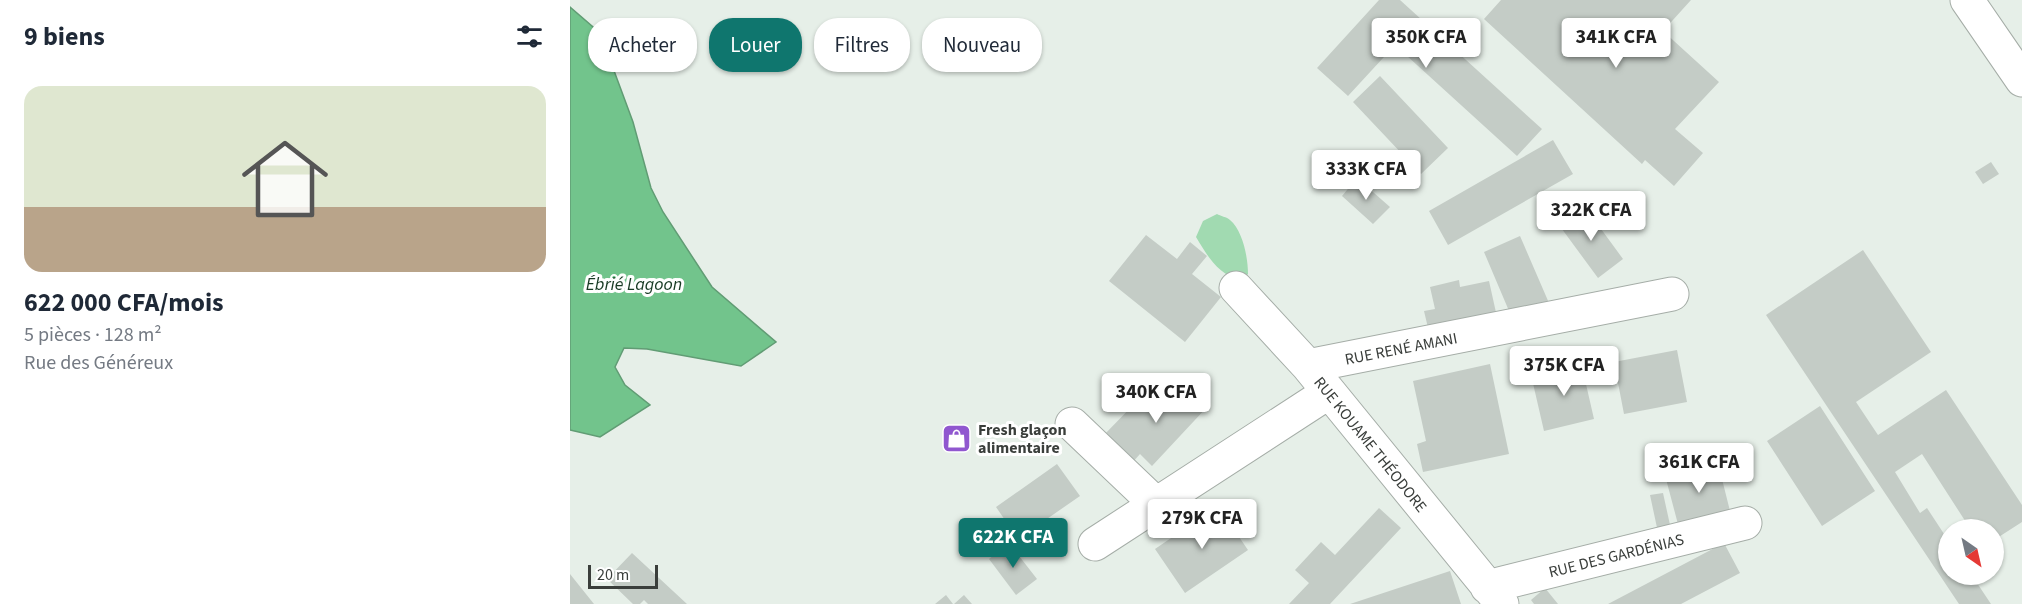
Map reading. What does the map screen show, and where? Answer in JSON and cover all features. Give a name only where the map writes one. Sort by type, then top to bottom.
[{"type":"street","points":[[1966,0],[2022,80]]},
{"type":"street","name":"RUE KOUAME THÉODORE","points":[[1236,288],[1308,366],[1495,595]]},
{"type":"street","name":"RUE RENÉ AMANI","points":[[1308,366],[1672,294]]},
{"type":"street","points":[[1095,544],[1329,392]]},
{"type":"street","points":[[1072,424],[1157,505]]},
{"type":"street","name":"RUE DES GARDÉNIAS","points":[[1495,595],[1745,523]]},
{"type":"shaded area","points":[[1217,214],[1227,218],[1235,225],[1241,238],[1246,253],[1248,274],[1241,281],[1220,269],[1209,258],[1196,237],[1203,221]]},
{"type":"water","name":"Ébrié Lagoon","points":[[570,7],[588,23],[588,72],[614,72],[633,122],[651,188],[663,212],[712,287],[776,342],[741,366],[647,349],[624,348],[615,367],[625,385],[650,405],[600,437],[570,430]]},
{"type":"building","points":[[1379,0],[1400,0],[1542,129],[1517,156],[1395,45],[1348,96],[1317,68]]},
{"type":"building","points":[[1501,0],[1691,0],[1663,31],[1719,82],[1675,129],[1703,153],[1674,186],[1645,160],[1642,164],[1484,19]]},
{"type":"building","points":[[1380,76],[1448,148],[1421,174],[1353,102]]},
{"type":"building","points":[[1553,140],[1573,174],[1448,245],[1429,211]]},
{"type":"building","points":[[1991,162],[1999,174],[1983,184],[1975,172]]},
{"type":"building","points":[[1357,178],[1390,207],[1373,224],[1342,196]]},
{"type":"building","points":[[1585,207],[1623,259],[1598,278],[1559,225]]},
{"type":"building","points":[[1146,235],[1177,259],[1190,242],[1207,256],[1192,274],[1221,297],[1185,342],[1109,281]]},
{"type":"building","points":[[1520,236],[1549,303],[1512,318],[1484,252]]},
{"type":"building","points":[[1863,250],[1931,352],[1856,402],[1878,435],[1946,390],[2022,505],[2022,522],[2004,534],[2004,519],[1964,519],[1922,454],[1895,472],[1920,513],[1927,508],[1938,525],[1938,573],[1766,315]]},
{"type":"building","points":[[1459,280],[1460,287],[1489,281],[1497,317],[1429,332],[1424,311],[1435,309],[1430,287]]},
{"type":"building","points":[[1677,350],[1687,402],[1624,414],[1614,362]]},
{"type":"building","points":[[1580,358],[1594,419],[1544,431],[1532,379],[1562,372],[1560,363]]},
{"type":"building","points":[[1490,364],[1509,454],[1423,472],[1417,444],[1426,441],[1413,381]]},
{"type":"building","points":[[1177,377],[1208,406],[1152,466],[1140,454],[1132,463],[1103,436],[1137,401],[1147,409]]},
{"type":"building","points":[[1820,406],[1875,491],[1822,526],[1767,441]]},
{"type":"building","points":[[1716,455],[1731,515],[1679,528],[1666,479],[1695,471],[1692,461]]},
{"type":"building","points":[[1057,464],[1080,496],[1018,539],[996,507]]},
{"type":"building","points":[[1663,493],[1672,534],[1659,537],[1650,495]]},
{"type":"building","points":[[1218,506],[1248,550],[1185,593],[1155,549]]},
{"type":"building","points":[[1379,508],[1401,528],[1330,604],[1289,604],[1309,583],[1295,570],[1321,542],[1335,555]]},
{"type":"building","points":[[1009,543],[1037,579],[1016,595],[989,559]]},
{"type":"building","points":[[1724,543],[1740,573],[1681,604],[1608,604]]},
{"type":"building","points":[[632,553],[687,604],[648,604],[644,600],[640,604],[633,604],[607,579]]},
{"type":"building","points":[[1450,571],[1461,604],[1350,604]]},
{"type":"building","points":[[570,574],[594,604],[570,604]]},
{"type":"building","points":[[1946,585],[1978,585],[1991,604],[1959,604]]},
{"type":"building","points":[[1545,588],[1558,604],[1534,604],[1531,600]]},
{"type":"building","points":[[946,595],[953,604],[935,604]]},
{"type":"building","points":[[964,595],[972,604],[954,604]]},
{"type":"place","name":"Fresh glaçon alimentaire","points":[[957,438]]}]
